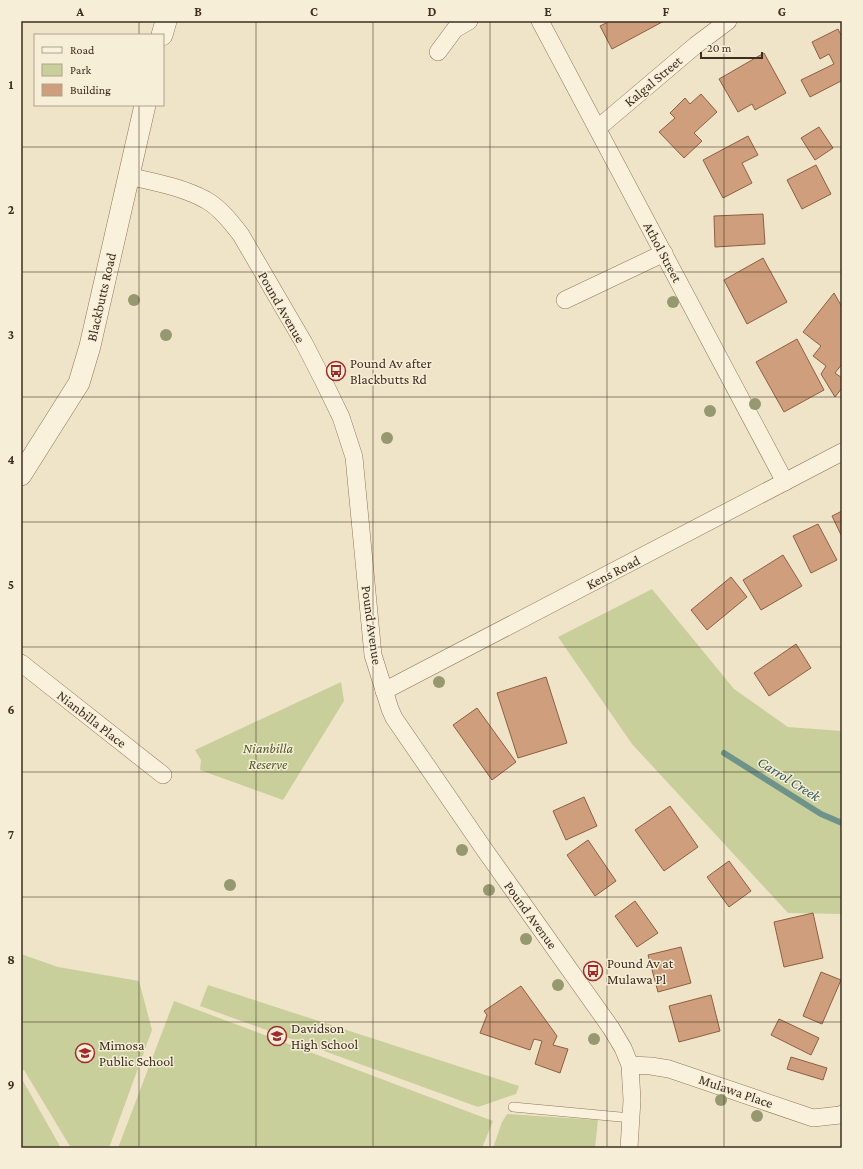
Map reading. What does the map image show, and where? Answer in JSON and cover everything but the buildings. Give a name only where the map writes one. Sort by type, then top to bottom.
[{"type":"street","points":[[162,34],[166,21]]},
{"type":"street","points":[[438,52],[455,29],[469,21]]},
{"type":"street","name":"Athol Street","points":[[540,21],[785,482]]},
{"type":"street","name":"Kalgal Street","points":[[598,128],[696,45],[728,21]]},
{"type":"street","name":"Blackbutts Road","points":[[21,475],[79,383],[90,346],[145,106]]},
{"type":"street","name":"Pound Avenue","points":[[128,176],[174,187],[206,200],[230,221],[241,235],[324,382],[341,417],[354,457],[374,655],[384,691],[394,718],[611,1028],[623,1048],[630,1065],[631,1118],[628,1148]]},
{"type":"street","points":[[565,300],[664,253]]},
{"type":"street","name":"Kens Road","points":[[384,691],[842,452]]},
{"type":"street","name":"Nianbilla Place","points":[[21,663],[163,775]]},
{"type":"street","name":"Mulawa Place","points":[[630,1065],[669,1069],[813,1118],[842,1114]]},
{"type":"lane","points":[[513,1107],[631,1118]]},
{"type":"green space","points":[[652,589],[734,689],[788,727],[842,731],[842,914],[788,913],[632,744],[558,637]]},
{"type":"green space","name":"Nianbilla Reserve","points":[[341,682],[344,701],[283,800],[200,770],[201,760],[195,750]]},
{"type":"green space","points":[[21,954],[58,967],[139,981],[152,1030],[109,1148],[71,1148],[24,1070],[21,1071]]},
{"type":"green space","points":[[208,985],[519,1086],[516,1094],[478,1107],[200,1006]]},
{"type":"green space","points":[[174,1001],[493,1121],[482,1148],[118,1148]]},
{"type":"green space","points":[[23,1081],[61,1148],[21,1148],[21,1082]]},
{"type":"green space","points":[[507,1114],[598,1120],[595,1148],[493,1148],[502,1122]]},
{"type":"waterway","name":"Carrol Creek","points":[[724,753],[821,814],[842,823]]},
{"type":"place","name":"Pound Av after Blackbutts Rd","points":[[336,371]]},
{"type":"place","name":"Pound Av at Mulawa Pl","points":[[593,971]]},
{"type":"place","name":"Davidson High School","points":[[277,1036]]},
{"type":"place","name":"Mimosa Public School","points":[[85,1053]]}]
